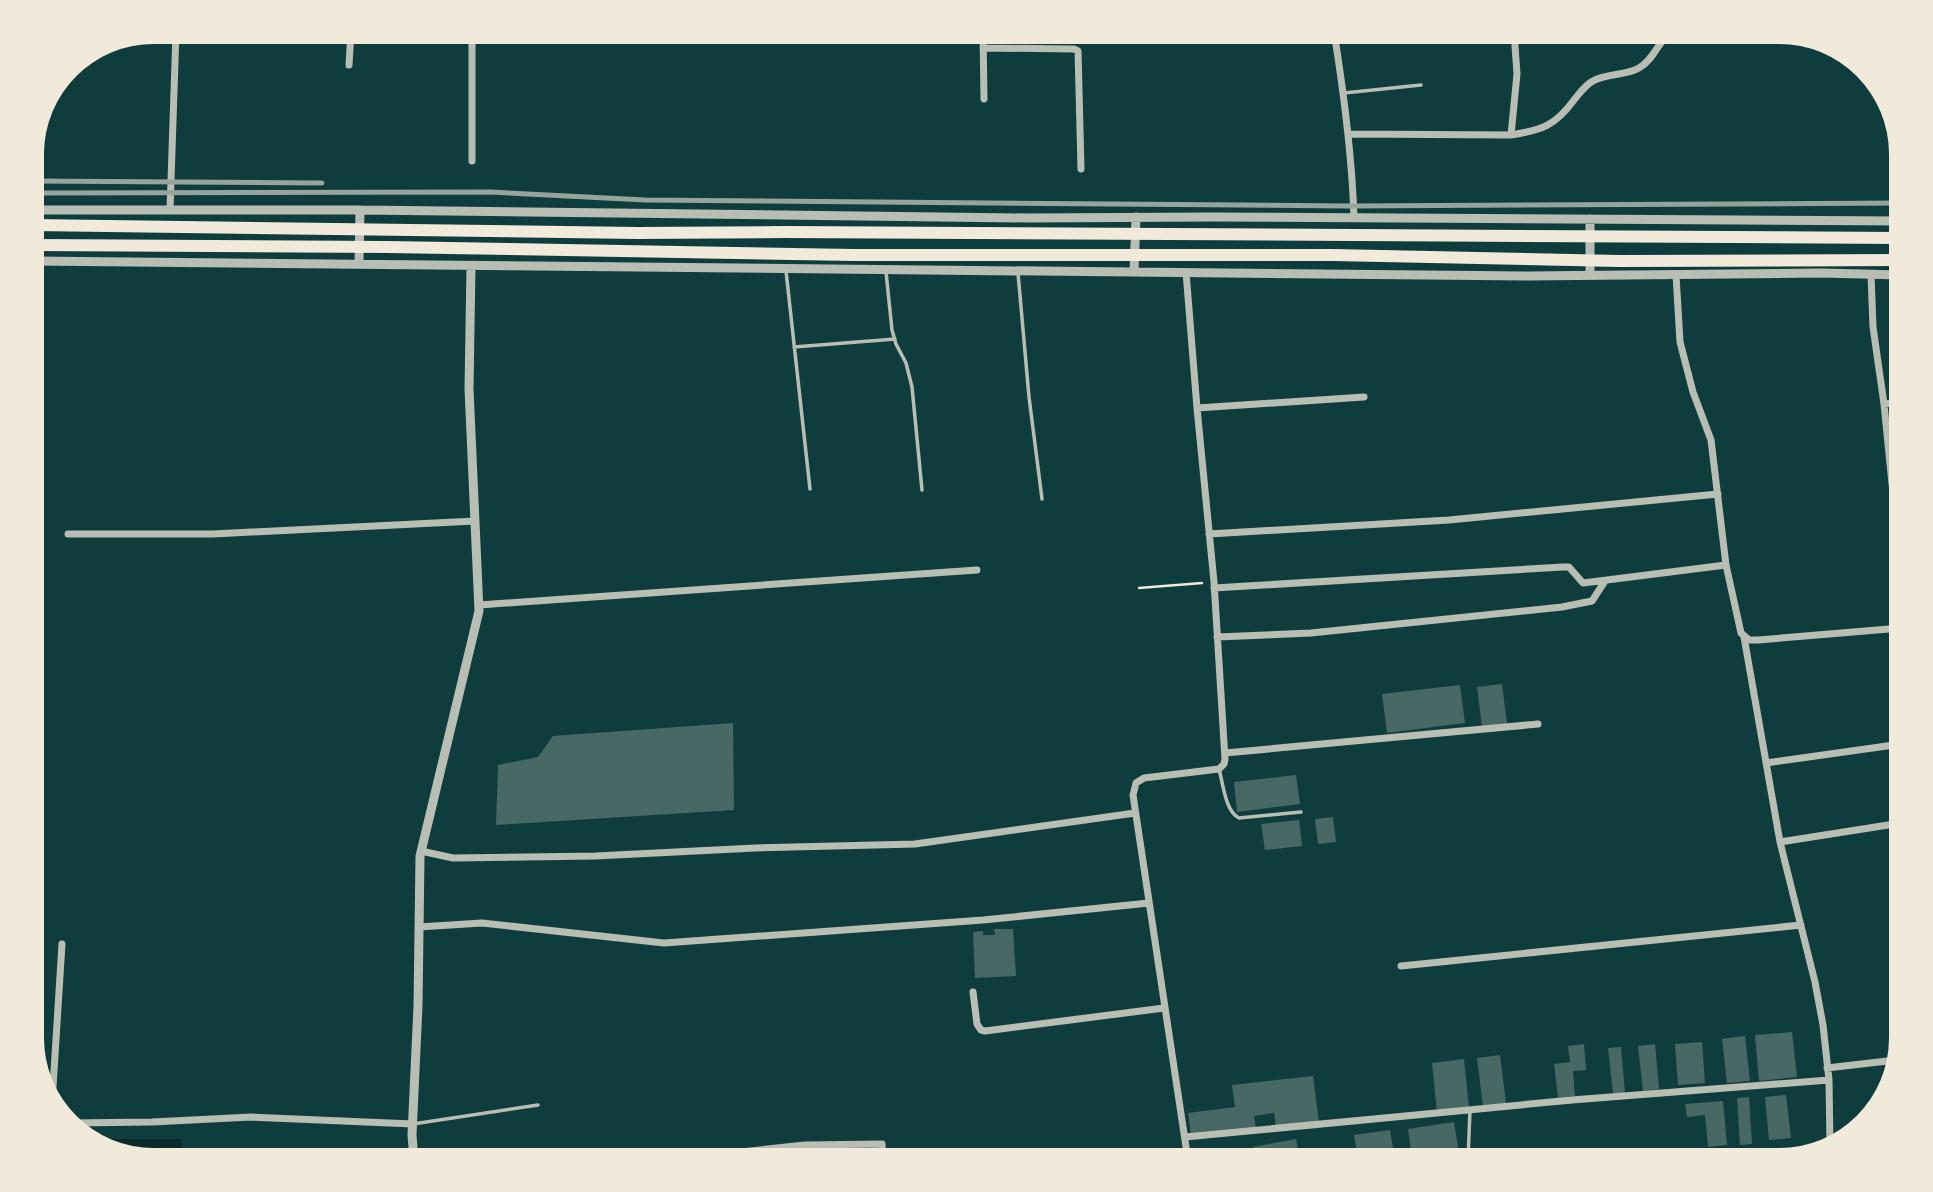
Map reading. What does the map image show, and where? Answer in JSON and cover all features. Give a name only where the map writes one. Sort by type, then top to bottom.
[{"type":"highway","points":[[44,225],[637,233],[1889,238]]},
{"type":"highway","points":[[44,245],[869,255],[1333,256],[1619,261],[1889,260]]},
{"type":"street","points":[[170,210],[176,44]]},
{"type":"street","points":[[349,65],[350,44]]},
{"type":"street","points":[[472,44],[472,161]]},
{"type":"street","points":[[983,44],[984,99]]},
{"type":"street","points":[[1336,44],[1349,134],[1354,218]]},
{"type":"street","points":[[1511,135],[1517,74],[1515,44]]},
{"type":"street","points":[[1349,134],[1511,135],[1532,132],[1554,123],[1589,83],[1638,69],[1649,60],[1660,44]]},
{"type":"street","points":[[983,48],[1078,51],[1081,169]]},
{"type":"street","points":[[44,210],[1889,222]]},
{"type":"street","points":[[359,264],[360,210]]},
{"type":"street","points":[[1134,272],[1136,217]]},
{"type":"street","points":[[1590,219],[1590,275]]},
{"type":"street","points":[[44,261],[1134,272],[1889,275]]},
{"type":"street","points":[[413,1148],[421,850],[479,605],[469,389],[471,265]]},
{"type":"street","points":[[1186,272],[1214,585],[1224,764],[1219,769],[1139,780],[1133,788],[1186,1148]]},
{"type":"street","points":[[1871,274],[1873,327],[1889,454]]},
{"type":"street","points":[[1676,275],[1679,342],[1711,440],[1726,565],[1738,625],[1744,638],[1780,842],[1815,982],[1828,1068],[1830,1135]]},
{"type":"street","points":[[1197,408],[1364,397]]},
{"type":"street","points":[[1884,404],[1889,403]]},
{"type":"street","points":[[1209,534],[1449,520],[1718,494]]},
{"type":"street","points":[[68,534],[213,534],[475,522]]},
{"type":"street","points":[[1214,585],[1563,567],[1569,567],[1583,583],[1726,565]]},
{"type":"street","points":[[479,605],[977,570]]},
{"type":"street","points":[[1217,637],[1311,633],[1562,607],[1592,601],[1605,581]]},
{"type":"street","points":[[1744,638],[1758,640],[1889,629]]},
{"type":"street","points":[[1225,753],[1538,724]]},
{"type":"street","points":[[1766,763],[1889,746]]},
{"type":"street","points":[[421,850],[453,858],[915,844],[1135,813]]},
{"type":"street","points":[[1780,842],[1889,826]]},
{"type":"street","points":[[419,927],[482,923],[664,943],[983,920],[1149,903]]},
{"type":"street","points":[[1401,966],[1801,925]]},
{"type":"street","points":[[53,1082],[62,944]]},
{"type":"street","points":[[973,992],[977,1024],[985,1031],[1164,1008]]},
{"type":"street","points":[[1828,1068],[1886,1061]]},
{"type":"street","points":[[1185,1137],[1829,1080]]},
{"type":"street","points":[[84,1123],[251,1117],[412,1124]]},
{"type":"street","points":[[777,1148],[882,1144],[882,1148]]},
{"type":"lane","points":[[1344,93],[1421,85]]},
{"type":"lane","points":[[785,269],[810,489]]},
{"type":"lane","points":[[886,270],[890,317],[895,339],[910,376],[922,490]]},
{"type":"lane","points":[[1018,271],[1029,397],[1042,499]]},
{"type":"lane","points":[[794,347],[895,339]]},
{"type":"lane","points":[[1219,769],[1230,809],[1235,816],[1239,818],[1301,812]]},
{"type":"lane","points":[[412,1124],[538,1105]]},
{"type":"lane","points":[[1468,1148],[1470,1110]]},
{"type":"path","points":[[1139,588],[1214,585]]},
{"type":"water","points":[[110,1139],[182,1139],[182,1148],[154,1148]]},
{"type":"building","points":[[1502,684],[1507,724],[1482,727],[1477,687]]},
{"type":"building","points":[[1460,685],[1465,723],[1387,733],[1382,694]]},
{"type":"building","points":[[733,723],[734,810],[496,825],[498,765],[538,757],[553,736]]},
{"type":"building","points":[[1296,775],[1300,804],[1237,812],[1234,782]]},
{"type":"building","points":[[1333,817],[1336,842],[1318,844],[1315,819]]},
{"type":"building","points":[[1299,820],[1302,846],[1265,850],[1261,824]]},
{"type":"building","points":[[994,929],[1013,929],[1016,976],[975,978],[973,932],[983,931],[983,935],[995,935]]},
{"type":"building","points":[[1792,1032],[1797,1077],[1759,1081],[1755,1035]]},
{"type":"building","points":[[1745,1036],[1750,1081],[1727,1083],[1722,1039]]},
{"type":"building","points":[[1702,1042],[1705,1083],[1678,1085],[1675,1044]]},
{"type":"building","points":[[1584,1044],[1586,1070],[1573,1071],[1575,1096],[1558,1098],[1554,1064],[1570,1062],[1568,1046]]},
{"type":"building","points":[[1655,1044],[1659,1089],[1643,1091],[1638,1046]]},
{"type":"building","points":[[1621,1047],[1625,1093],[1613,1094],[1608,1048]]},
{"type":"building","points":[[1500,1055],[1506,1103],[1483,1106],[1477,1058]]},
{"type":"building","points":[[1464,1059],[1469,1108],[1437,1112],[1432,1063]]},
{"type":"building","points":[[1313,1076],[1319,1123],[1276,1128],[1274,1113],[1254,1116],[1256,1128],[1191,1135],[1188,1113],[1235,1107],[1232,1085]]},
{"type":"building","points":[[1786,1095],[1791,1138],[1769,1140],[1765,1097]]},
{"type":"building","points":[[1749,1097],[1752,1144],[1740,1145],[1737,1098]]},
{"type":"building","points":[[1723,1101],[1727,1145],[1708,1147],[1705,1115],[1687,1117],[1685,1104]]},
{"type":"building","points":[[1454,1122],[1458,1148],[1410,1148],[1408,1129]]},
{"type":"building","points":[[1390,1130],[1393,1148],[1356,1148],[1354,1135]]},
{"type":"building","points":[[1296,1139],[1298,1148],[1253,1148]]},
{"type":"railway","points":[[44,181],[322,183]]},
{"type":"railway","points":[[44,193],[491,192],[645,200],[1349,206],[1889,203]]}]
